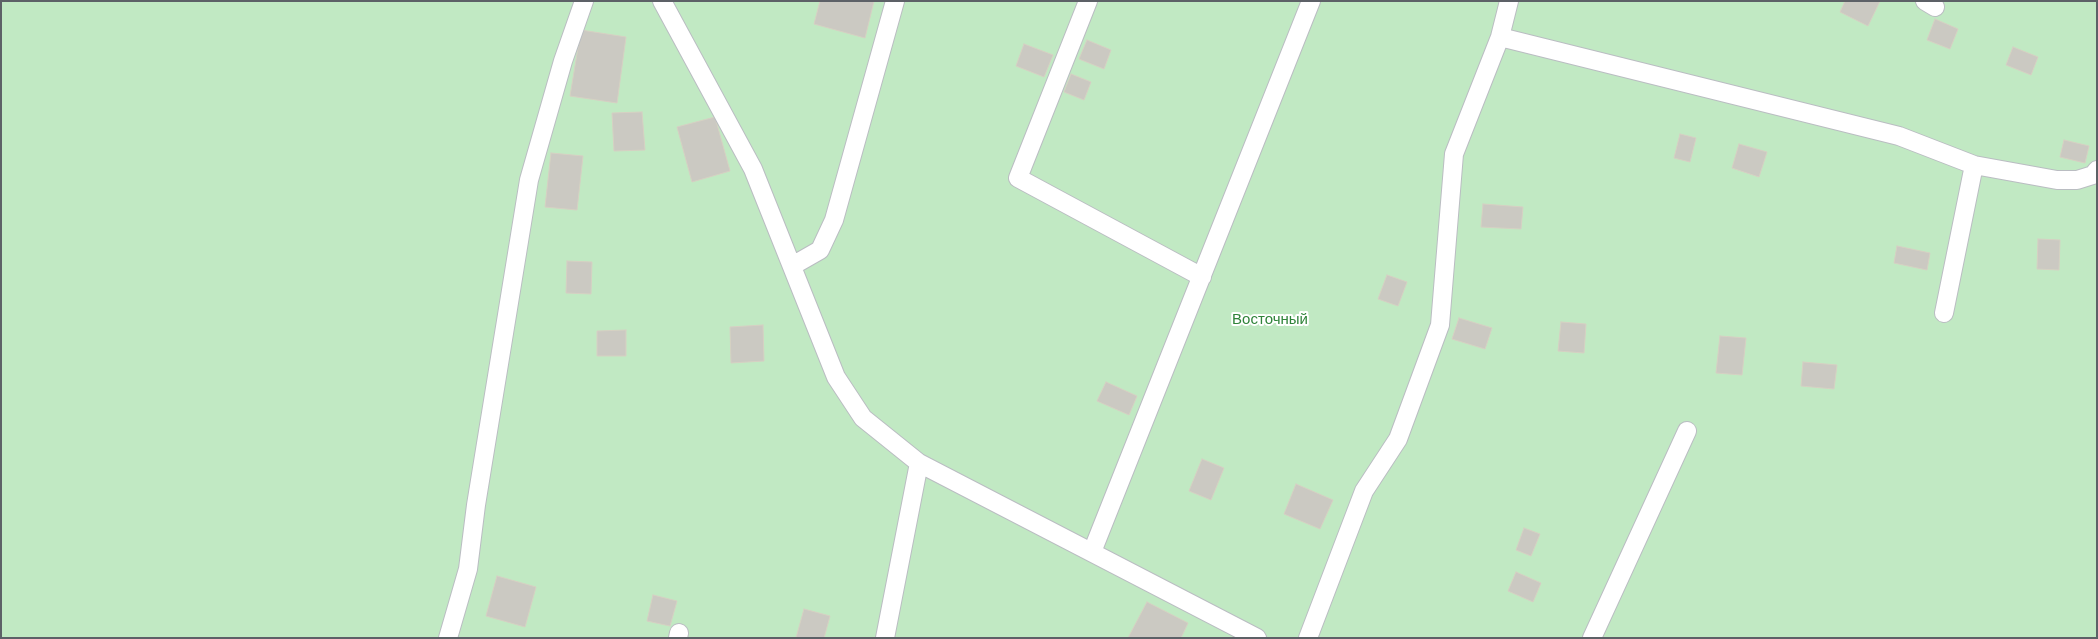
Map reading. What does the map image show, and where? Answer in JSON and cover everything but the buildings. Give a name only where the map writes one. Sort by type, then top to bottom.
[{"type":"lane","points":[[448,638],[468,569],[476,505],[529,180],[563,61],[584,1]]},
{"type":"lane","points":[[662,1],[753,169],[836,377],[863,418],[919,463],[1257,638]]},
{"type":"lane","points":[[792,266],[820,250],[834,220],[895,1]]},
{"type":"lane","points":[[1088,1],[1018,178],[1202,277]]},
{"type":"lane","points":[[1092,552],[1311,1]]},
{"type":"lane","points":[[1308,638],[1364,491],[1398,438],[1440,325],[1454,154],[1500,37],[1509,1]]},
{"type":"lane","points":[[1500,37],[1899,136],[1974,165],[2056,180],[2077,180],[2093,175],[2097,170]]},
{"type":"lane","points":[[1944,312],[1974,165]]},
{"type":"lane","points":[[1592,638],[1687,431]]},
{"type":"lane","points":[[885,638],[919,463]]},
{"type":"green space","name":"Восточный","points":[[1,1],[2097,1],[2097,638],[1,638]]}]
